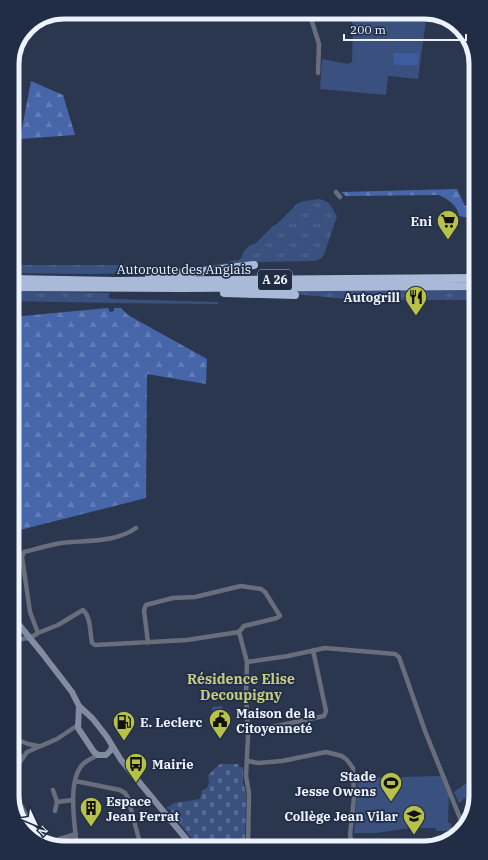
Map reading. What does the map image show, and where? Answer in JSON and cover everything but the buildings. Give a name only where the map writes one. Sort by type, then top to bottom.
[{"type":"highway","points":[[74,280],[87,277],[177,274],[254,265]]},
{"type":"highway","name":"Autoroute des Anglais","points":[[19,279],[114,281],[469,278]]},
{"type":"highway","name":"Autoroute des Anglais","points":[[19,287],[181,288],[469,286]]},
{"type":"highway","points":[[181,288],[242,294],[295,295]]},
{"type":"main road","points":[[19,625],[72,692],[80,706],[107,737],[121,760],[188,841]]},
{"type":"main road","points":[[80,706],[78,723],[79,729],[91,747],[98,755],[106,755],[121,760]]},
{"type":"main road","points":[[78,723],[85,716],[89,717]]},
{"type":"main road","points":[[106,755],[111,750],[112,746]]},
{"type":"street","points":[[311,19],[319,44],[318,73]]},
{"type":"street","points":[[336,192],[340,197]]},
{"type":"street","points":[[38,634],[30,612],[22,557],[24,552],[60,543],[98,541],[128,534],[136,528]]},
{"type":"street","points":[[19,639],[30,638],[58,625],[83,610],[86,613],[88,620],[92,643],[95,645],[148,643],[187,640],[239,632],[244,626],[280,616],[265,592],[261,589],[241,586],[195,597],[173,598],[146,605],[144,610],[148,643]]},
{"type":"street","points":[[239,632],[247,662],[246,695],[248,761],[246,776],[249,793],[248,841]]},
{"type":"street","points":[[247,662],[288,656],[325,648],[395,654],[399,657],[404,668],[425,731],[461,821]]},
{"type":"street","points":[[248,732],[324,716],[326,711],[313,650]]},
{"type":"street","points":[[19,764],[27,752],[57,739],[78,723]]},
{"type":"street","points":[[19,740],[38,746]]},
{"type":"street","points":[[86,762],[91,747]]},
{"type":"street","points":[[248,761],[258,763],[282,761],[326,752],[342,756],[353,768],[354,798],[350,835],[351,841]]},
{"type":"street","points":[[19,753],[22,760]]},
{"type":"street","points":[[76,841],[74,781],[77,773],[86,762],[98,755]]},
{"type":"street","points":[[74,781],[120,790],[125,793],[128,798],[139,841]]},
{"type":"street","points":[[53,790],[57,802],[55,811]]},
{"type":"street","points":[[57,802],[74,800]]},
{"type":"street","points":[[20,803],[33,829]]},
{"type":"street","points":[[56,840],[76,834]]},
{"type":"green space","points":[[352,19],[426,19],[418,79],[388,76],[386,95],[320,89],[322,59],[348,64],[352,62]]},
{"type":"green space","points":[[31,81],[63,95],[75,135],[20,139]]},
{"type":"green space","points":[[457,189],[465,206],[469,205],[469,218],[459,216],[457,209],[452,203],[439,195],[346,196],[341,192]]},
{"type":"green space","points":[[319,199],[323,200],[329,203],[337,216],[324,255],[315,261],[253,262],[185,270],[129,273],[19,273],[19,265],[126,265],[127,272],[229,263],[229,261],[239,260],[249,246],[256,243],[298,203]]},
{"type":"green space","points":[[469,290],[469,300],[358,300],[283,293],[283,291]]},
{"type":"green space","points":[[19,291],[109,293],[109,298],[115,299],[217,302],[219,304],[19,301]]},
{"type":"green space","points":[[108,308],[110,312],[114,311],[114,308],[121,308],[128,315],[207,359],[206,384],[147,374],[146,498],[19,530],[19,316]]},
{"type":"green space","points":[[222,706],[222,721],[213,722],[212,707]]},
{"type":"green space","points":[[220,764],[239,764],[239,767],[243,767],[243,782],[246,793],[245,841],[194,841],[171,813],[171,810],[166,808],[174,803],[200,799],[202,790],[207,788],[209,783],[208,775]]},
{"type":"green space","points":[[441,776],[449,793],[448,822],[451,824],[451,831],[436,831],[436,828],[411,828],[376,833],[354,833],[358,778]]},
{"type":"green space","points":[[469,782],[469,795],[459,803],[454,792]]},
{"type":"shaded area","points":[[393,53],[419,53],[418,65],[394,65]]},
{"type":"place","name":"Eni","points":[[448,240]]},
{"type":"place","name":"Autogrill","points":[[416,316]]},
{"type":"place","name":"Maison de la Citoyenneté","points":[[220,740]]},
{"type":"place","name":"E. Leclerc","points":[[124,742]]},
{"type":"place","name":"Mairie","points":[[136,784]]},
{"type":"place","name":"Stade Jesse Owens","points":[[391,802]]},
{"type":"place","name":"Espace Jean Ferrat","points":[[91,828]]},
{"type":"place","name":"Collège Jean Vilar","points":[[414,836]]},
{"type":"district","name":"Résidence Elise Decoupigny","points":[[241,688]]}]
